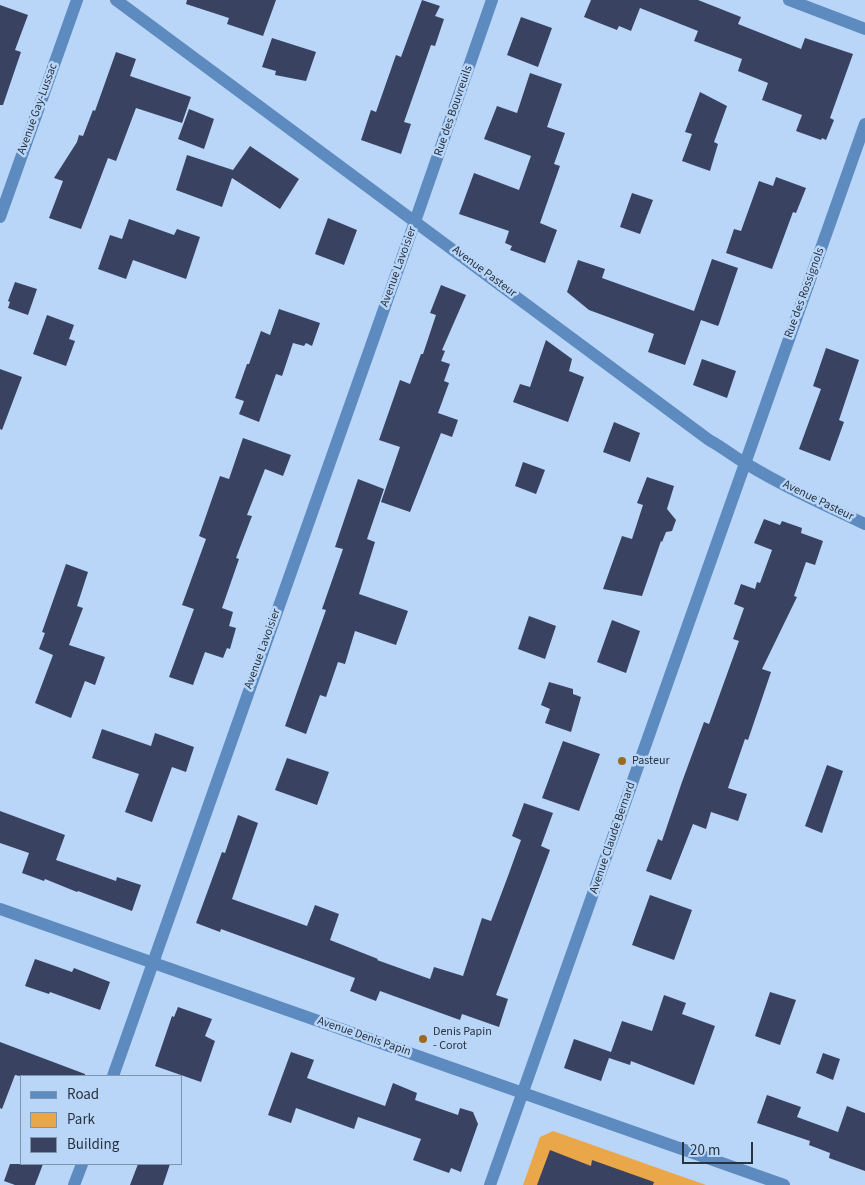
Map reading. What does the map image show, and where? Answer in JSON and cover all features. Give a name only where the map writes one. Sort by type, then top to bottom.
[{"type":"street","name":"Avenue Gay-Lussac","points":[[0,217],[77,0]]},
{"type":"street","name":"Avenue Pasteur","points":[[116,0],[710,440],[744,463],[808,497],[865,524]]},
{"type":"street","name":"Rue des Bouvreuils","points":[[415,221],[492,0]]},
{"type":"street","points":[[789,0],[865,29]]},
{"type":"street","name":"Rue des Rossignols","points":[[744,463],[865,124]]},
{"type":"street","name":"Avenue Lavoisier","points":[[113,1075],[415,221]]},
{"type":"street","name":"Avenue Claude Bernard","points":[[490,1185],[744,463]]},
{"type":"street","name":"Avenue Denis Papin","points":[[0,909],[784,1185]]},
{"type":"street","points":[[74,1185],[82,1165]]},
{"type":"green space","points":[[553,1131],[706,1185],[523,1185],[540,1137]]},
{"type":"building","points":[[187,0],[276,0],[263,36],[227,24],[229,18],[186,4]]},
{"type":"building","points":[[422,0],[440,6],[435,16],[444,19],[435,46],[431,45],[404,122],[411,124],[401,154],[361,140],[371,110],[376,112],[396,55],[401,57]]},
{"type":"building","points":[[591,0],[698,0],[741,17],[738,24],[801,49],[805,38],[853,54],[830,118],[834,120],[826,140],[796,131],[802,115],[762,100],[768,83],[738,71],[742,59],[694,41],[698,31],[640,8],[631,31],[619,26],[617,30],[584,17]]},
{"type":"building","points":[[0,5],[28,15],[15,50],[21,52],[3,105],[0,105]]},
{"type":"building","points":[[521,17],[552,28],[538,67],[507,55]]},
{"type":"building","points":[[272,38],[316,52],[306,81],[275,75],[276,71],[262,67]]},
{"type":"building","points":[[116,52],[136,59],[130,76],[191,97],[182,123],[136,108],[116,161],[108,158],[81,229],[49,218],[63,181],[54,178],[77,142],[79,135],[83,136],[93,110],[95,111]]},
{"type":"building","points":[[530,73],[562,84],[547,127],[565,133],[554,164],[560,166],[540,223],[557,230],[545,263],[510,250],[512,246],[505,243],[509,231],[459,214],[474,173],[519,190],[531,156],[484,139],[497,106],[517,113]]},
{"type":"building","points":[[700,92],[727,106],[714,142],[718,144],[710,171],[682,161],[692,134],[685,132]]},
{"type":"building","points":[[189,109],[214,119],[204,149],[178,139]]},
{"type":"building","points":[[250,146],[299,179],[280,209],[232,178],[222,207],[176,190],[187,155],[233,170]]},
{"type":"building","points":[[776,177],[806,188],[796,213],[793,212],[772,269],[726,253],[734,229],[741,231],[759,181],[773,186]]},
{"type":"building","points":[[632,193],[653,200],[640,234],[620,227]]},
{"type":"building","points":[[328,218],[357,230],[344,265],[315,254]]},
{"type":"building","points":[[129,219],[174,235],[177,229],[200,237],[186,279],[133,260],[126,279],[98,269],[110,235],[122,239]]},
{"type":"building","points":[[712,259],[738,268],[718,326],[701,320],[685,365],[648,352],[654,334],[589,310],[567,292],[578,260],[605,269],[602,278],[694,311]]},
{"type":"building","points":[[15,282],[37,289],[28,315],[8,308],[10,302],[8,301]]},
{"type":"building","points":[[441,285],[466,295],[442,350],[445,351],[441,361],[450,364],[444,381],[449,383],[438,413],[458,420],[452,437],[441,433],[410,512],[381,502],[400,447],[379,440],[400,380],[410,384],[421,354],[423,354],[436,315],[430,313]]},
{"type":"building","points":[[279,309],[320,323],[312,346],[306,343],[304,346],[293,343],[282,376],[276,374],[259,422],[239,414],[244,401],[235,398],[261,331],[270,335]]},
{"type":"building","points":[[47,315],[74,325],[69,339],[75,341],[66,366],[33,354]]},
{"type":"building","points":[[546,340],[572,359],[569,371],[584,377],[568,422],[513,402],[520,384],[530,387]]},
{"type":"building","points":[[826,348],[859,360],[839,420],[844,422],[830,461],[799,449],[821,389],[813,386]]},
{"type":"building","points":[[702,359],[736,371],[727,398],[693,385]]},
{"type":"building","points":[[0,369],[22,377],[2,430],[0,429]]},
{"type":"building","points":[[614,422],[640,433],[630,462],[603,452]]},
{"type":"building","points":[[243,438],[291,455],[283,476],[265,469],[247,515],[252,516],[236,558],[239,559],[222,608],[233,612],[229,626],[236,628],[230,649],[227,648],[223,658],[205,652],[193,685],[169,677],[194,609],[182,605],[206,539],[199,536],[220,476],[229,479]]},
{"type":"building","points":[[523,462],[545,470],[536,494],[515,486]]},
{"type":"building","points":[[647,477],[674,486],[667,509],[676,520],[672,531],[666,532],[661,541],[642,596],[603,589],[622,536],[632,539],[643,505],[637,503]]},
{"type":"building","points":[[358,479],[384,489],[367,539],[375,542],[359,594],[408,611],[396,645],[355,631],[345,664],[338,662],[326,697],[320,695],[306,734],[285,726],[326,610],[322,609],[343,549],[335,547]]},
{"type":"building","points":[[764,519],[780,525],[782,521],[802,528],[801,533],[823,541],[815,565],[806,562],[794,596],[797,597],[762,669],[771,672],[748,740],[745,739],[728,788],[747,794],[738,821],[711,812],[706,829],[693,824],[671,880],[646,871],[658,839],[662,841],[704,722],[709,724],[739,641],[733,639],[744,608],[734,604],[741,584],[755,589],[757,582],[760,583],[772,550],[754,543]]},
{"type":"building","points":[[66,564],[88,572],[77,606],[83,608],[69,645],[105,657],[95,685],[85,681],[71,718],[35,703],[53,655],[39,649],[45,633],[42,632]]},
{"type":"building","points":[[529,616],[556,626],[545,659],[518,649]]},
{"type":"building","points":[[612,620],[640,631],[626,673],[597,662]]},
{"type":"building","points":[[549,682],[573,689],[573,694],[581,697],[571,732],[545,723],[550,709],[541,705]]},
{"type":"building","points":[[102,729],[151,746],[155,733],[194,747],[186,772],[172,767],[152,822],[125,812],[139,774],[92,758]]},
{"type":"building","points":[[563,741],[600,754],[579,811],[542,798]]},
{"type":"building","points":[[287,758],[329,772],[317,805],[275,790]]},
{"type":"building","points":[[827,765],[843,771],[822,833],[805,826]]},
{"type":"building","points":[[524,803],[553,813],[541,846],[550,850],[496,995],[508,999],[499,1027],[462,1014],[460,1020],[380,991],[376,1001],[350,991],[355,978],[221,929],[220,932],[196,923],[222,852],[225,853],[238,815],[258,823],[232,899],[307,926],[315,905],[339,914],[330,940],[377,960],[430,979],[434,967],[463,976],[482,918],[491,921],[521,840],[512,836]]},
{"type":"building","points":[[0,811],[65,835],[56,860],[116,881],[117,877],[141,885],[132,911],[45,879],[44,881],[22,873],[29,853],[0,843]]},
{"type":"building","points":[[650,895],[692,910],[674,960],[632,945]]},
{"type":"building","points":[[35,959],[72,972],[74,968],[110,982],[100,1010],[50,992],[49,994],[25,986]]},
{"type":"building","points":[[770,992],[796,1000],[780,1045],[755,1036]]},
{"type":"building","points":[[664,995],[686,1003],[682,1014],[715,1026],[694,1085],[631,1061],[630,1065],[609,1058],[601,1081],[564,1068],[574,1039],[611,1052],[622,1021],[652,1031]]},
{"type":"building","points":[[178,1007],[212,1019],[205,1036],[215,1041],[201,1082],[155,1066],[172,1016],[174,1017]]},
{"type":"building","points":[[0,1042],[85,1074],[15,1075],[2,1109],[0,1108]]},
{"type":"building","points":[[291,1052],[314,1060],[307,1078],[385,1106],[393,1083],[417,1093],[415,1100],[458,1115],[460,1108],[473,1112],[478,1124],[461,1172],[451,1168],[449,1173],[413,1160],[421,1139],[358,1117],[354,1129],[296,1108],[291,1123],[268,1115]]},
{"type":"building","points":[[823,1053],[840,1059],[833,1080],[816,1073]]},
{"type":"building","points":[[767,1095],[801,1107],[797,1117],[838,1132],[847,1106],[865,1113],[865,1171],[829,1158],[830,1153],[809,1145],[810,1141],[757,1123]]},
{"type":"building","points":[[550,1150],[591,1166],[592,1160],[654,1182],[653,1185],[537,1185]]},
{"type":"building","points":[[10,1164],[43,1165],[35,1185],[15,1185],[4,1181]]},
{"type":"building","points":[[138,1165],[170,1165],[163,1185],[130,1185]]},
{"type":"place","name":"Pasteur","points":[[622,761]]},
{"type":"place","name":"Denis Papin - Corot","points":[[423,1039]]}]
